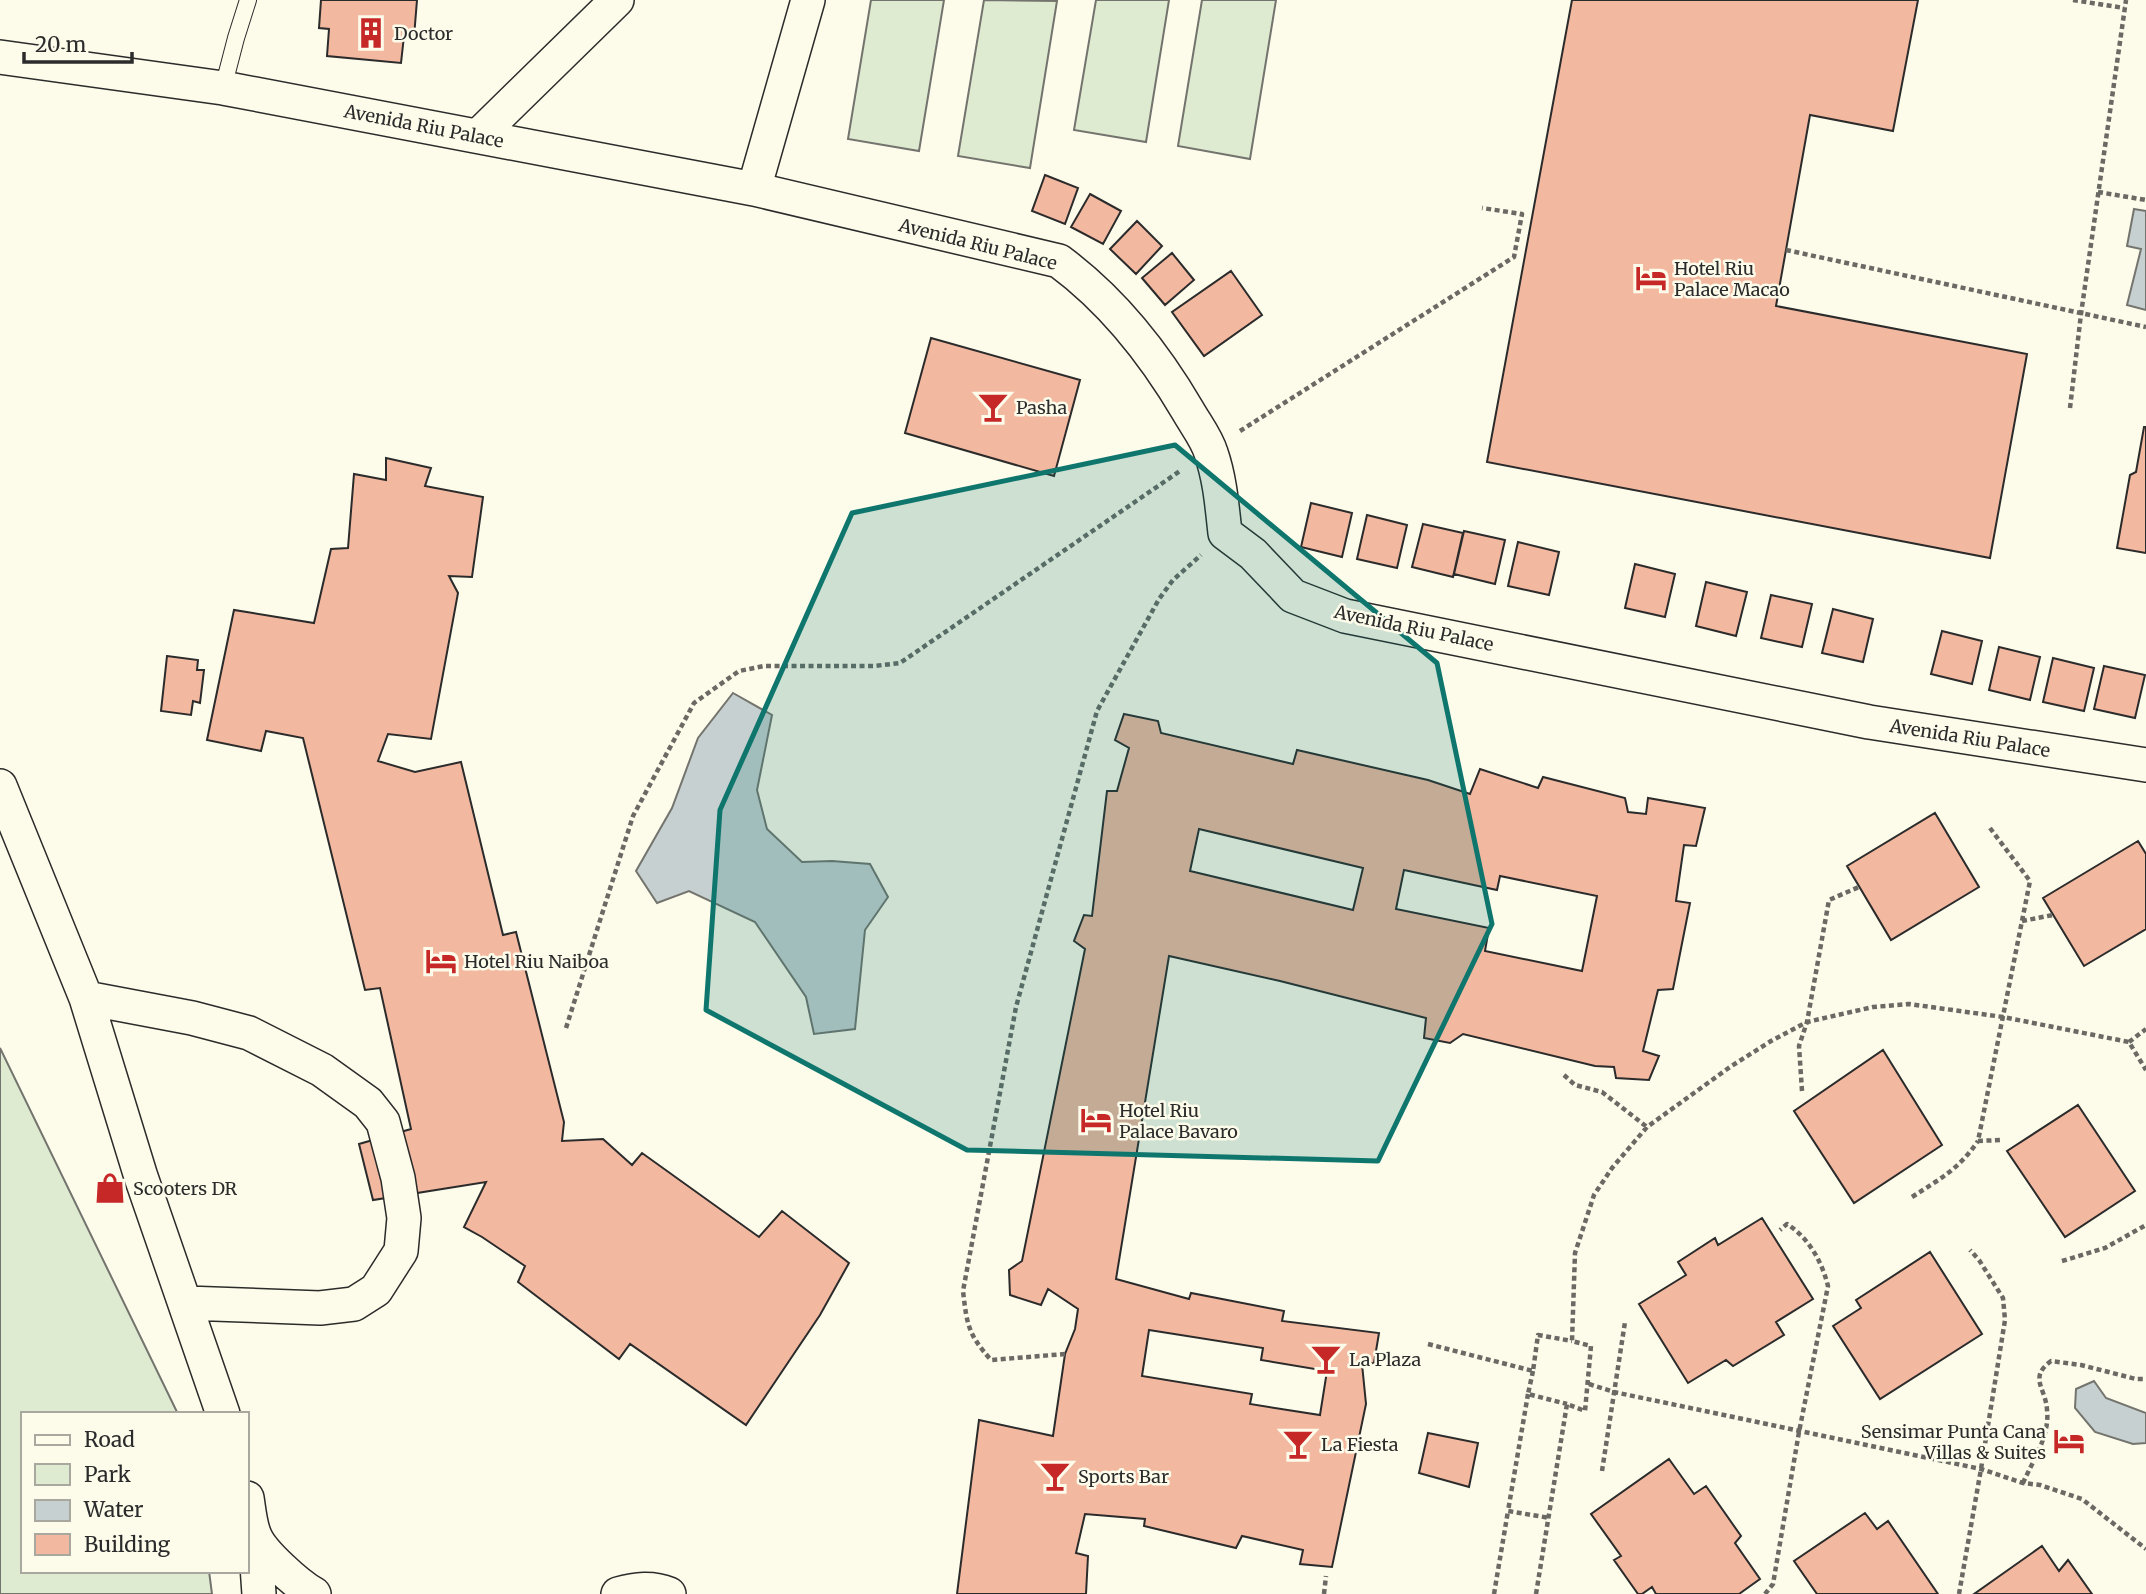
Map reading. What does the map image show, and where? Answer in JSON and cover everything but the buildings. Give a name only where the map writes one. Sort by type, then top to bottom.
[{"type":"street","points":[[478,136],[617,0]]},
{"type":"street","points":[[754,189],[808,0]]},
{"type":"street","name":"Avenida Riu Palace","points":[[0,57],[223,88],[754,189],[1059,261],[1085,280],[1136,334],[1172,384],[1211,450],[1218,477],[1225,533],[1253,554],[1293,596],[1345,616],[1869,722],[2146,765]]},
{"type":"street","points":[[0,786],[86,999],[141,1177],[222,1412]]},
{"type":"street","points":[[86,999],[192,1018],[249,1033],[322,1070],[368,1102],[383,1122],[398,1178],[404,1218],[401,1251],[376,1290],[354,1304],[320,1308],[186,1303]]},
{"type":"street","points":[[248,1503],[255,1537],[259,1594]]},
{"type":"street","points":[[255,1537],[279,1566],[303,1588],[314,1594]]},
{"type":"street","points":[[618,1594],[637,1589],[660,1590],[669,1594]]},
{"type":"lane","points":[[223,88],[248,0]]},
{"type":"path","points":[[2073,0],[2124,8]]},
{"type":"path","points":[[2070,408],[2126,0]]},
{"type":"path","points":[[2098,192],[2146,200]]},
{"type":"path","points":[[566,1028],[633,816],[694,703],[739,671],[764,666],[863,666],[900,663],[1211,450],[1514,257],[1522,214],[1482,208]]},
{"type":"path","points":[[1786,250],[2146,327]]},
{"type":"path","points":[[1065,1354],[991,1360],[974,1340],[967,1319],[963,1291],[1016,1007],[1097,712],[1159,599],[1173,580],[1225,533]]},
{"type":"path","points":[[1912,1197],[1966,1159],[1978,1141],[2030,881],[1990,828]]},
{"type":"path","points":[[1802,1091],[1799,1046],[1807,1022],[1829,900],[1858,887]]},
{"type":"path","points":[[2022,920],[2053,915]]},
{"type":"path","points":[[1572,1341],[1576,1253],[1594,1195],[1612,1168],[1647,1127],[1730,1067],[1807,1022],[1873,1007],[1909,1004],[2003,1017],[2129,1042],[2146,1070]]},
{"type":"path","points":[[2129,1042],[2146,1029]]},
{"type":"path","points":[[1564,1075],[1576,1085],[1602,1092],[1647,1127]]},
{"type":"path","points":[[1978,1141],[2000,1140]]},
{"type":"path","points":[[1780,1230],[1787,1224],[1801,1233],[1824,1268],[1828,1286],[1818,1332]]},
{"type":"path","points":[[2062,1261],[2105,1248],[2146,1225]]},
{"type":"path","points":[[1958,1594],[2005,1320],[2003,1298],[1970,1250]]},
{"type":"path","points":[[1765,1594],[1773,1584],[1820,1320]]},
{"type":"path","points":[[1602,1471],[1625,1322]]},
{"type":"path","points":[[1494,1594],[1538,1335],[1591,1346],[1585,1411],[1528,1394]]},
{"type":"path","points":[[1428,1344],[1533,1371]]},
{"type":"path","points":[[2023,1483],[2047,1430],[2048,1408],[2038,1377],[2041,1368],[2051,1361],[2146,1379]]},
{"type":"path","points":[[1589,1384],[1614,1392],[1981,1469],[2023,1483],[2040,1485],[2082,1499],[2146,1549]]},
{"type":"path","points":[[1536,1594],[1567,1404]]},
{"type":"path","points":[[1508,1511],[1550,1518]]},
{"type":"path","points":[[1324,1594],[1326,1576]]},
{"type":"highlighted area","points":[[1175,445],[1437,663],[1492,924],[1378,1161],[967,1150],[706,1010],[720,810],[852,513]]},
{"type":"green space","points":[[871,0],[944,0],[919,151],[848,139]]},
{"type":"green space","points":[[984,0],[1057,1],[1030,168],[958,156]]},
{"type":"green space","points":[[1096,0],[1169,0],[1146,142],[1074,130]]},
{"type":"green space","points":[[1202,0],[1276,0],[1250,159],[1178,146]]},
{"type":"green space","points":[[0,1048],[177,1412],[21,1412],[21,1573],[209,1573],[212,1594],[0,1594]]},
{"type":"water","points":[[2134,209],[2146,211],[2146,310],[2127,305],[2141,249],[2127,246]]},
{"type":"water","points":[[733,693],[772,715],[757,790],[767,829],[802,862],[870,864],[888,897],[865,930],[855,1029],[814,1034],[806,997],[755,922],[689,891],[657,903],[636,871],[672,808],[698,738]]},
{"type":"water","points":[[2094,1381],[2106,1398],[2146,1413],[2146,1443],[2133,1444],[2095,1432],[2075,1408],[2076,1389]]},
{"type":"place","name":"Doctor","points":[[371,33]]},
{"type":"place","name":"Hotel Riu Palace Macao","points":[[1651,278]]},
{"type":"place","name":"Pasha","points":[[993,407]]},
{"type":"place","name":"Hotel Riu Naiboa","points":[[441,961]]},
{"type":"place","name":"Hotel Riu Palace Bavaro","points":[[1096,1120]]},
{"type":"place","name":"Scooters DR","points":[[110,1188]]},
{"type":"place","name":"La Plaza","points":[[1326,1359]]},
{"type":"place","name":"Sensimar Punta Cana Villas & Suites","points":[[2069,1441]]},
{"type":"place","name":"La Fiesta","points":[[1298,1444]]},
{"type":"place","name":"Sports Bar","points":[[1055,1476]]}]
